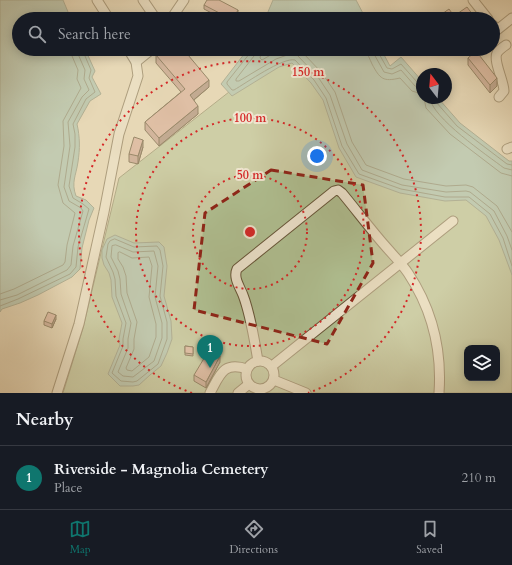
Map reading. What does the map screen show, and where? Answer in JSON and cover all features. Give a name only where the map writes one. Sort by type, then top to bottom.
[{"type":"street","points":[[97,0],[105,12]]},
{"type":"street","points":[[143,0],[151,12]]},
{"type":"street","points":[[176,12],[184,0]]},
{"type":"street","points":[[473,0],[482,12]]},
{"type":"street","points":[[500,27],[512,18]]},
{"type":"street","points":[[500,50],[506,45]]},
{"type":"street","points":[[57,393],[79,324],[104,212],[119,134],[138,76],[136,62],[132,56]]},
{"type":"street","points":[[136,62],[143,56]]},
{"type":"street","points":[[496,56],[504,87],[504,91],[499,97]]},
{"type":"street","points":[[258,361],[248,308],[235,276],[237,269],[334,190],[338,190],[342,192],[400,263],[417,288],[431,320],[439,359],[439,393]]},
{"type":"street","points":[[272,366],[453,221]]},
{"type":"street","points":[[253,362],[265,362],[272,366],[275,376],[268,388],[263,391],[255,389],[249,384],[246,377],[247,369],[253,362]]},
{"type":"street","points":[[210,393],[223,370],[234,367],[247,369]]},
{"type":"street","points":[[274,380],[306,393]]},
{"type":"street","points":[[238,393],[249,384]]},
{"type":"highlighted area","points":[[271,170],[363,185],[373,263],[327,344],[194,310],[205,213]]},
{"type":"shaded area","points":[[275,56],[294,56],[487,196],[512,248],[512,393],[63,393],[83,328],[119,178]]},
{"type":"water","points":[[0,0],[63,0],[68,12],[12,12],[12,56],[88,56],[95,71],[92,77],[101,94],[90,101],[77,124],[79,148],[74,187],[76,196],[86,200],[94,208],[89,220],[82,248],[80,269],[72,277],[38,295],[2,309],[0,312]]},
{"type":"water","points":[[273,0],[356,0],[362,12],[268,12]]},
{"type":"water","points":[[243,56],[385,56],[390,66],[401,57],[416,74],[416,104],[443,104],[460,123],[509,161],[512,161],[512,275],[499,240],[486,216],[466,200],[445,201],[400,193],[356,177],[339,148],[323,100],[311,83],[292,63],[279,67],[232,96],[221,84]]},
{"type":"water","points":[[115,235],[134,243],[159,242],[164,247],[167,266],[164,296],[171,321],[172,339],[161,366],[139,385],[133,386],[120,386],[108,374],[120,345],[119,339],[122,323],[112,297],[111,280],[104,265],[102,250],[107,239]]},
{"type":"building","points":[[207,0],[219,0],[238,10],[237,12],[218,12],[204,5]]},
{"type":"building","points":[[467,7],[471,12],[460,12]]},
{"type":"building","points":[[157,56],[189,56],[209,80],[190,95],[198,106],[159,138],[145,122],[185,89]]},
{"type":"building","points":[[470,56],[480,56],[497,78],[490,85],[468,58]]},
{"type":"building","points":[[134,137],[143,140],[138,156],[129,154]]},
{"type":"building","points":[[48,312],[56,315],[52,324],[44,321]]},
{"type":"building","points":[[185,346],[193,347],[193,354],[185,353]]},
{"type":"building","points":[[209,350],[220,356],[206,382],[194,375]]},
{"type":"place","name":"Riverside - Magnolia Cemetery","points":[[210,368]]}]
